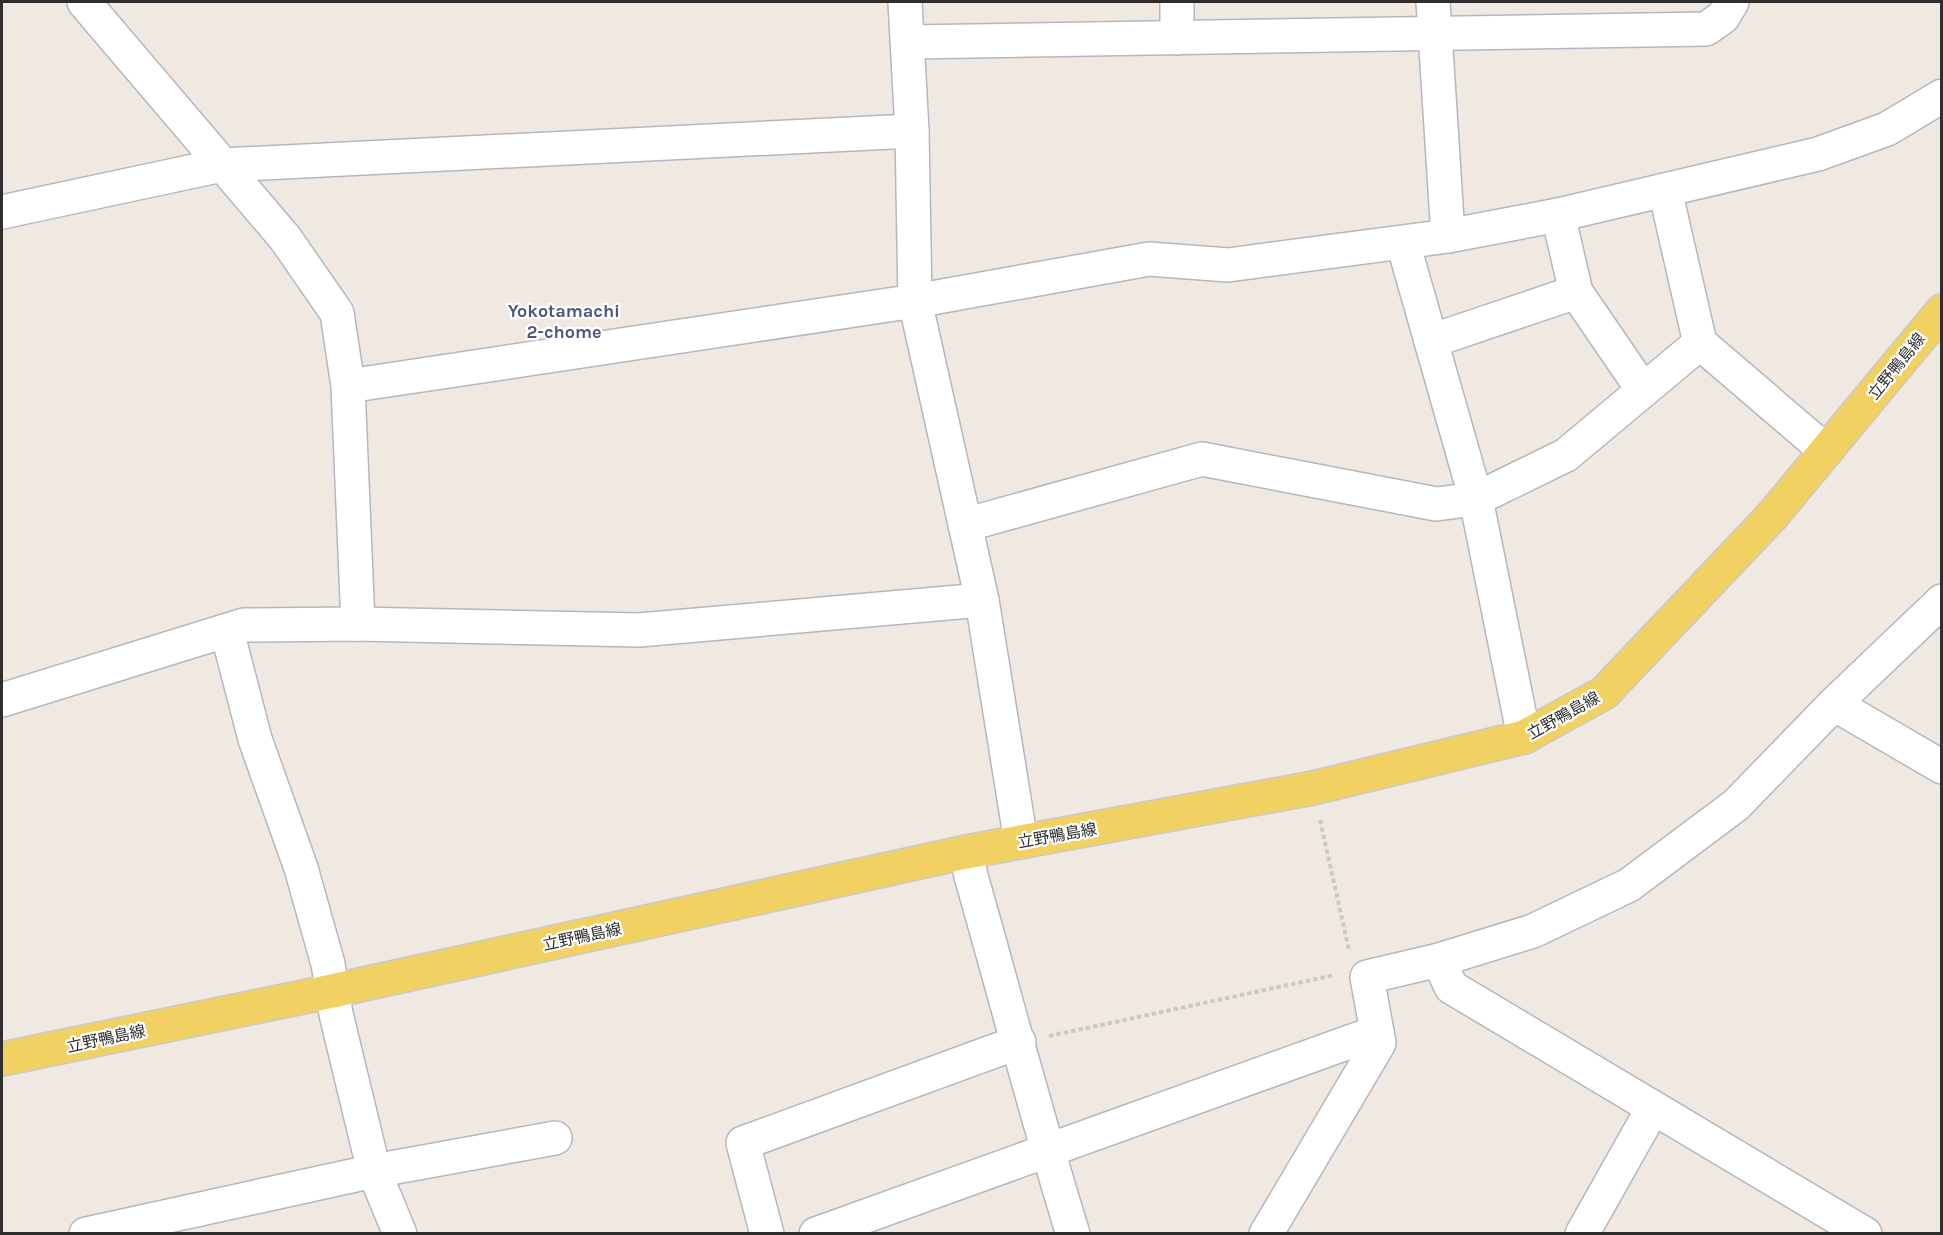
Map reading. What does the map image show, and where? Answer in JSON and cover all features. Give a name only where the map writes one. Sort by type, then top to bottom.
[{"type":"main road","name":"立野鴨島線","points":[[2,1059],[332,991],[966,852],[1313,788],[1524,737],[1604,693],[1772,516],[1941,311]]},
{"type":"street","points":[[84,2],[285,238],[337,313],[348,386],[357,624]]},
{"type":"street","points":[[905,2],[912,130],[915,302],[982,600],[1021,842]]},
{"type":"street","points":[[1177,2],[1177,38]]},
{"type":"street","points":[[1433,2],[1448,236]]},
{"type":"street","points":[[908,42],[1706,29],[1723,17],[1732,2]]},
{"type":"street","points":[[348,386],[915,302],[1149,259],[1228,265],[1448,236],[1558,215],[1818,154],[1887,129],[1941,96]]},
{"type":"street","points":[[2,212],[222,165],[912,130]]},
{"type":"street","points":[[1665,190],[1700,344],[1826,451]]},
{"type":"street","points":[[1558,215],[1576,292],[1643,390]]},
{"type":"street","points":[[1403,243],[1476,499],[1524,737]]},
{"type":"street","points":[[1431,341],[1576,292]]},
{"type":"street","points":[[965,525],[1202,459],[1436,504],[1476,499],[1566,455],[1700,344]]},
{"type":"street","points":[[2,700],[244,625],[357,624],[639,630],[982,600]]},
{"type":"street","points":[[1266,1233],[1379,1043],[1360,974],[1439,960],[1533,931],[1629,885],[1736,805],[1834,704],[1941,601]]},
{"type":"street","points":[[227,631],[255,739],[304,879],[328,964],[332,991],[374,1171],[400,1233]]},
{"type":"street","points":[[1834,704],[1941,767]]},
{"type":"street","points":[[966,852],[1047,1150],[1072,1233]]},
{"type":"street","points":[[1439,960],[1451,987],[1864,1233]]},
{"type":"street","points":[[816,1233],[1377,1032]]},
{"type":"street","points":[[767,1233],[743,1143],[1019,1042]]},
{"type":"street","points":[[1582,1233],[1653,1108]]},
{"type":"street","points":[[86,1233],[374,1171],[555,1138]]},
{"type":"path","points":[[1019,1042],[1360,974],[1313,788]]},
{"type":"district","name":"Yokotamachi 2-chome","points":[[564,321]]}]
